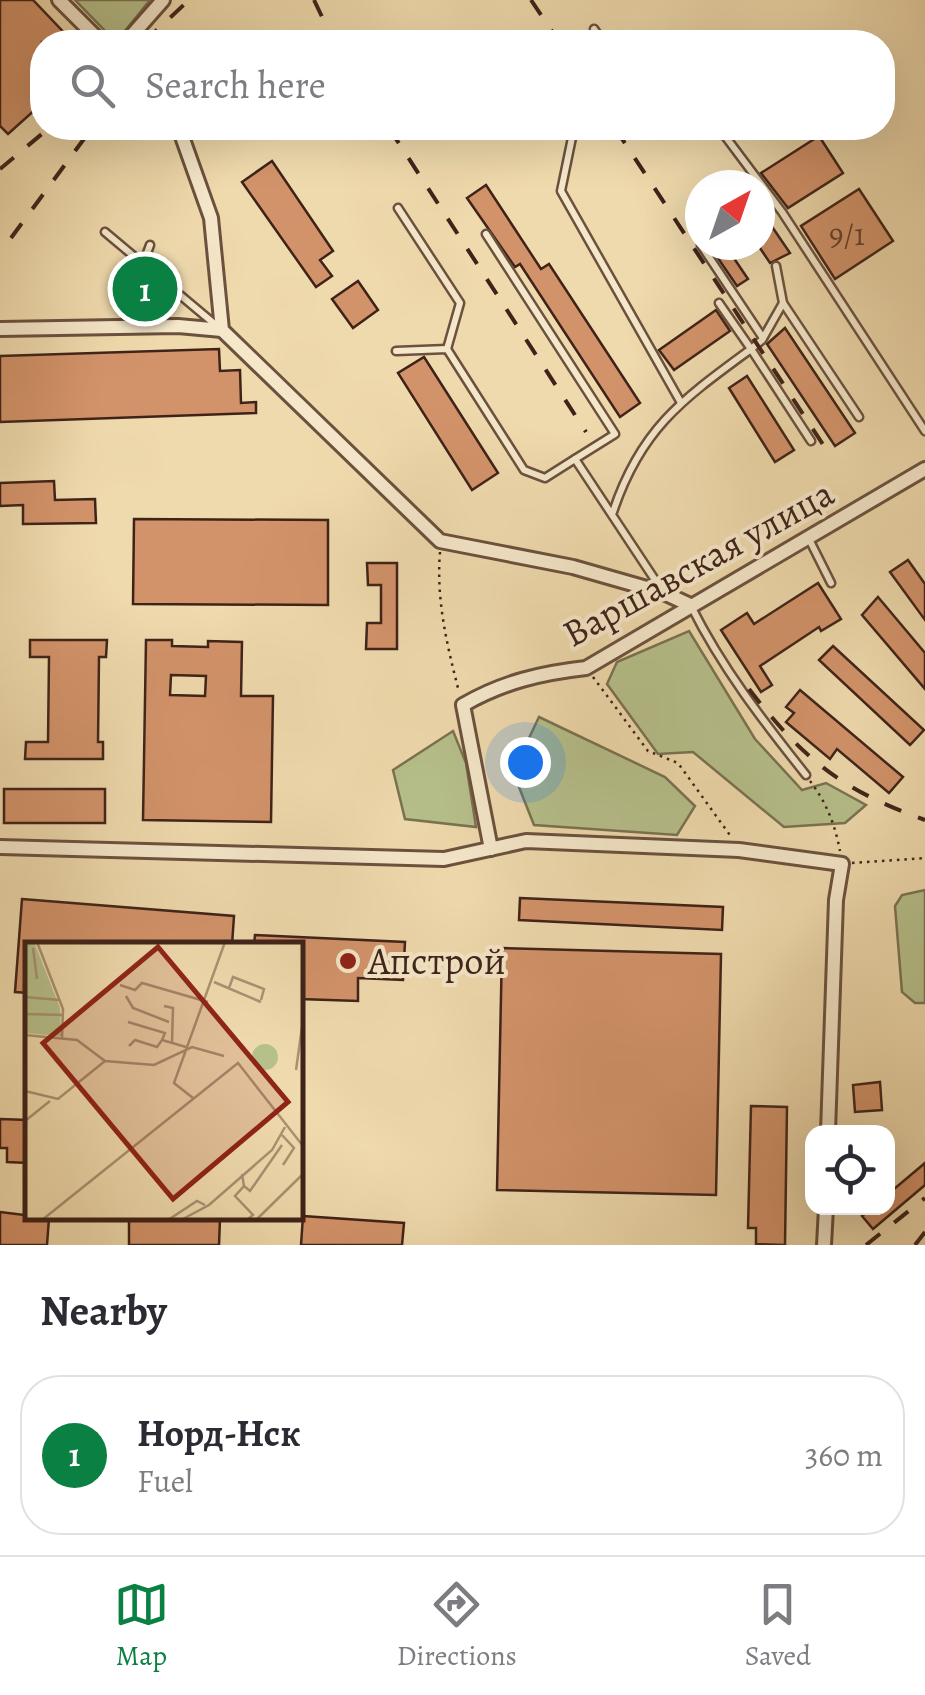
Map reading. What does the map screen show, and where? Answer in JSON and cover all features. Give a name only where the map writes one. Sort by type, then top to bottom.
[{"type":"street","points":[[59,0],[89,30]]},
{"type":"street","points":[[137,30],[163,0]]},
{"type":"street","points":[[184,140],[210,218],[222,330]]},
{"type":"street","points":[[0,329],[178,326],[222,330],[440,540],[573,567],[664,593],[690,605]]},
{"type":"street","name":"Варшавская улица","points":[[463,705],[535,674],[586,668],[925,468]]},
{"type":"street","points":[[463,705],[491,849]]},
{"type":"street","points":[[0,847],[444,860],[526,841],[739,850],[842,864],[836,900],[828,1125]]},
{"type":"street","points":[[824,1245],[826,1215]]},
{"type":"lane","points":[[572,140],[561,191],[680,401]]},
{"type":"lane","points":[[728,140],[782,212],[925,431]]},
{"type":"lane","points":[[398,208],[460,302],[448,349],[524,470],[545,478],[615,434],[486,234]]},
{"type":"lane","points":[[105,232],[222,330]]},
{"type":"lane","points":[[144,264],[150,244]]},
{"type":"lane","points":[[712,260],[763,338]]},
{"type":"lane","points":[[776,266],[783,304],[859,417]]},
{"type":"lane","points":[[720,303],[811,440]]},
{"type":"lane","points":[[613,513],[624,479],[649,437],[680,401],[763,338],[783,304]]},
{"type":"lane","points":[[396,351],[448,349]]},
{"type":"lane","points":[[576,460],[664,593]]},
{"type":"lane","points":[[808,538],[831,583]]},
{"type":"lane","points":[[690,605],[713,650],[806,775]]},
{"type":"path","points":[[440,540],[438,579],[443,624],[463,705]]},
{"type":"path","points":[[586,668],[648,751],[678,763],[739,850]]},
{"type":"path","points":[[806,775],[823,799],[837,832],[842,864],[925,858]]},
{"type":"green space","points":[[75,0],[150,0],[126,30],[104,30]]},
{"type":"green space","points":[[689,631],[755,739],[802,790],[826,783],[866,805],[845,823],[784,827],[693,752],[658,754],[607,684],[617,662]]},
{"type":"green space","points":[[539,717],[665,777],[695,806],[677,835],[534,825],[513,772]]},
{"type":"green space","points":[[453,731],[466,763],[476,827],[405,819],[393,770]]},
{"type":"green space","points":[[925,890],[925,1003],[915,1003],[902,992],[895,906],[902,895]]},
{"type":"building","points":[[0,0],[33,0],[62,30],[30,30],[30,114],[8,134],[0,126]]},
{"type":"building","points":[[813,140],[822,140],[843,173],[788,208],[775,191],[775,170],[766,170]]},
{"type":"building","points":[[272,161],[333,251],[320,260],[332,276],[316,287],[242,182]]},
{"type":"building","points":[[486,185],[541,269],[549,264],[640,403],[620,417],[520,264],[515,267],[467,198]]},
{"type":"building","points":[[859,189],[893,241],[835,279],[801,226]]},
{"type":"building","points":[[775,231],[790,253],[770,263],[768,260],[775,260]]},
{"type":"building","points":[[719,260],[735,260],[748,279],[737,286]]},
{"type":"building","points":[[358,281],[378,310],[353,328],[332,299]]},
{"type":"building","points":[[716,310],[730,331],[674,370],[659,350]]},
{"type":"building","points":[[785,328],[855,433],[835,446],[767,344]]},
{"type":"building","points":[[219,349],[220,371],[240,370],[241,403],[256,402],[256,413],[0,422],[0,356]]},
{"type":"building","points":[[424,357],[498,473],[472,490],[398,373]]},
{"type":"building","points":[[747,376],[794,450],[775,462],[729,388]]},
{"type":"building","points":[[54,481],[55,500],[95,499],[96,523],[23,524],[23,505],[0,506],[0,483]]},
{"type":"building","points":[[134,519],[328,520],[328,605],[133,604]]},
{"type":"building","points":[[908,560],[925,584],[925,620],[890,572]]},
{"type":"building","points":[[367,563],[397,563],[397,649],[366,649],[367,623],[381,623],[381,585],[368,585]]},
{"type":"building","points":[[818,583],[841,619],[821,631],[819,627],[760,666],[772,685],[761,692],[721,630],[747,613],[754,624]]},
{"type":"building","points":[[878,597],[925,653],[925,689],[862,615]]},
{"type":"building","points":[[30,640],[107,640],[106,657],[99,657],[98,742],[103,742],[103,759],[25,759],[26,742],[48,742],[49,657],[30,657]]},
{"type":"building","points":[[146,640],[172,640],[172,646],[208,647],[208,641],[242,642],[241,696],[273,696],[271,822],[143,820]],"holes":[[[171,675],[206,676],[205,696],[170,695]]]},
{"type":"building","points":[[833,646],[924,730],[910,745],[819,660]]},
{"type":"building","points":[[800,690],[903,777],[889,793],[837,749],[830,759],[786,722],[794,713],[786,707]]},
{"type":"building","points":[[4,789],[105,789],[105,823],[4,823]]},
{"type":"building","points":[[520,898],[723,907],[722,930],[519,920]]},
{"type":"building","points":[[22,899],[234,916],[232,942],[25,942],[25,993],[15,992]]},
{"type":"building","points":[[255,935],[405,942],[403,980],[358,978],[358,1001],[302,999],[302,942],[254,942]]},
{"type":"building","points":[[502,948],[721,954],[716,1195],[497,1190]]},
{"type":"building","points":[[880,1082],[882,1110],[855,1112],[853,1085]]},
{"type":"building","points":[[751,1106],[787,1107],[785,1245],[756,1244],[756,1228],[748,1228]]},
{"type":"building","points":[[0,1119],[25,1120],[25,1163],[7,1162],[7,1148],[0,1148]]},
{"type":"building","points":[[925,1163],[925,1185],[895,1210],[895,1188]]},
{"type":"building","points":[[0,1212],[25,1215],[25,1220],[49,1220],[47,1245],[0,1245]]},
{"type":"building","points":[[863,1215],[890,1215],[873,1229]]},
{"type":"building","points":[[303,1216],[404,1223],[402,1245],[301,1245]]},
{"type":"building","points":[[129,1220],[220,1220],[219,1245],[129,1245]]},
{"type":"railway","points":[[157,30],[189,0]]},
{"type":"railway","points":[[314,0],[328,30]]},
{"type":"railway","points":[[531,0],[551,30]]},
{"type":"railway","points":[[0,169],[35,140]]},
{"type":"railway","points":[[11,238],[83,140]]},
{"type":"railway","points":[[397,140],[586,432]]},
{"type":"railway","points":[[623,140],[824,446]]},
{"type":"railway","points":[[749,689],[787,735],[826,770],[870,797],[925,820]]},
{"type":"railway","points":[[866,1245],[925,1198]]},
{"type":"railway","points":[[915,1245],[925,1232]]},
{"type":"place","name":"Норд-Нск","points":[[145,289]]},
{"type":"place","name":"Апстрой","points":[[348,961]]}]
